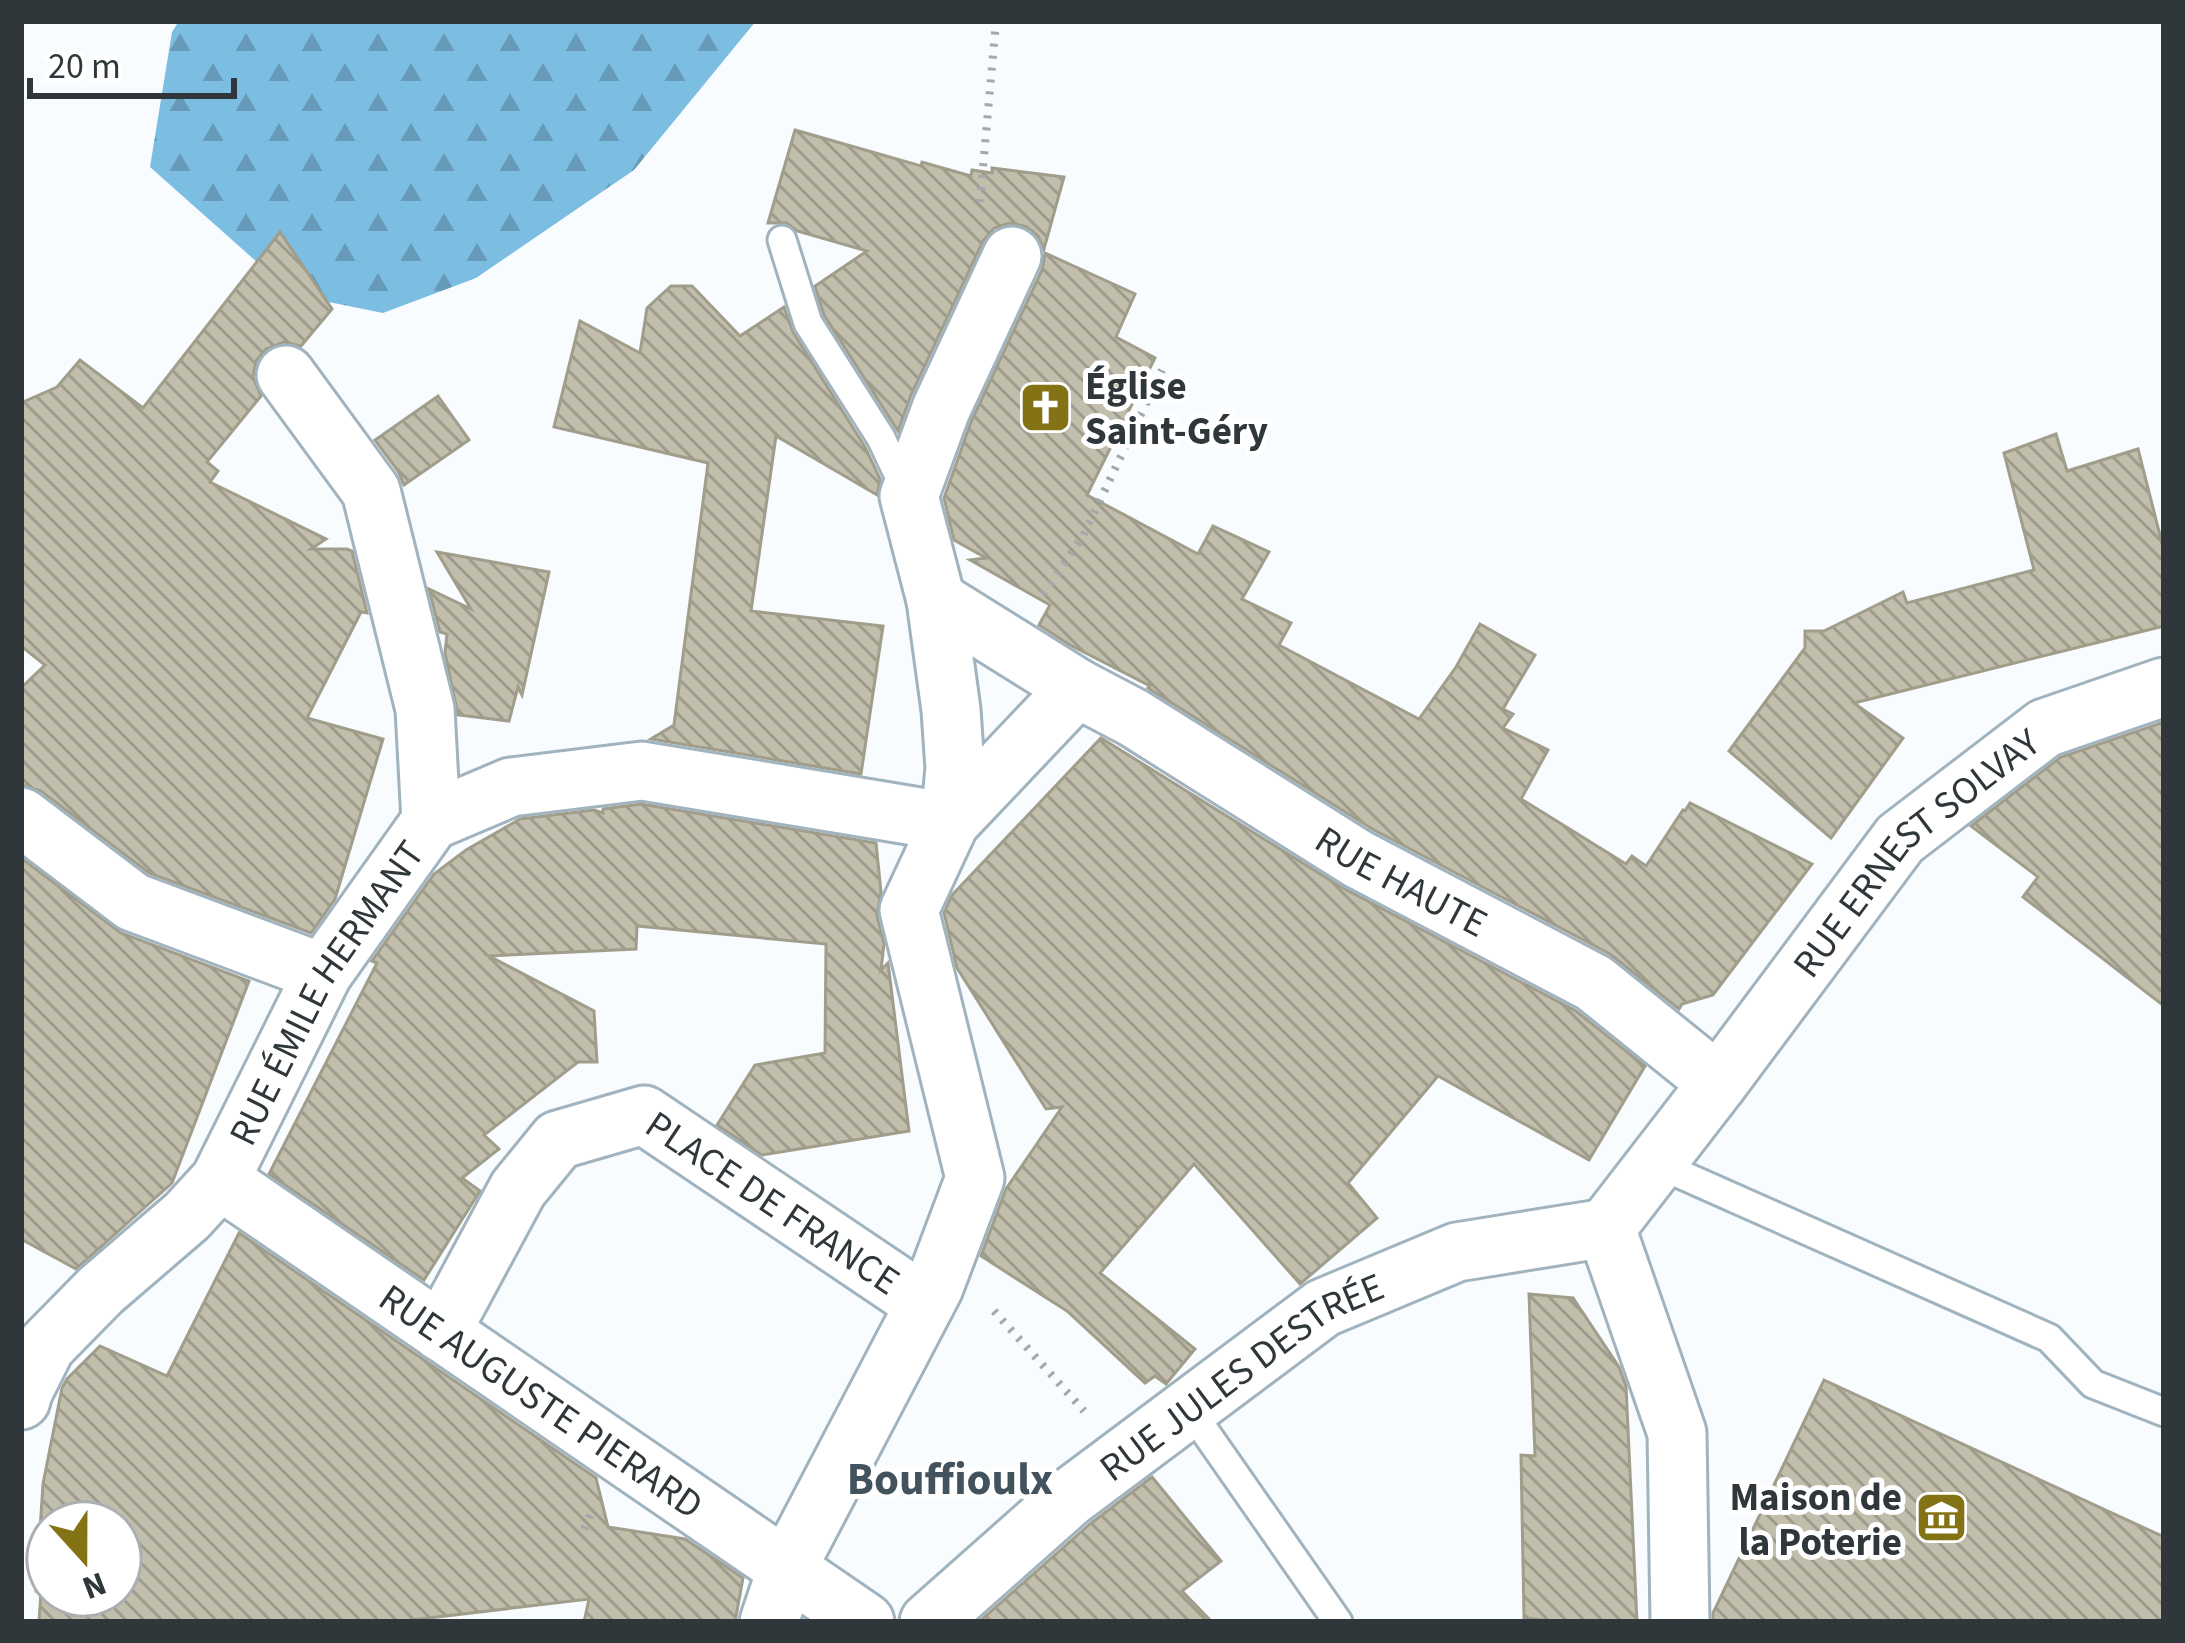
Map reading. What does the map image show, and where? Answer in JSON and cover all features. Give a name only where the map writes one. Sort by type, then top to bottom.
[{"type":"street","points":[[950,822],[955,767],[952,710],[935,600],[909,496],[941,409],[1012,256]]},
{"type":"street","points":[[286,375],[370,491],[424,709],[431,821]]},
{"type":"street","name":"RUE HAUTE","points":[[935,600],[1134,718],[1358,860],[1594,983],[1718,1083]]},
{"type":"street","name":"RUE ERNEST SOLVAY","points":[[1606,1228],[1900,839],[2044,728],[2164,687]]},
{"type":"street","points":[[769,1622],[787,1568],[925,1304],[975,1178],[909,910],[950,822],[1077,688]]},
{"type":"street","name":"RUE ÉMILE HERMANT","points":[[21,1400],[34,1339],[187,1216],[220,1180],[323,973],[431,821],[511,787],[642,771],[950,822]]},
{"type":"street","points":[[21,818],[133,902],[323,973]]},
{"type":"street","name":"PLACE DE FRANCE","points":[[441,1332],[518,1189],[558,1140],[644,1115],[925,1304]]},
{"type":"street","name":"RUE AUGUSTE PIERARD","points":[[220,1180],[865,1622]]},
{"type":"street","points":[[1606,1228],[1677,1432],[1680,1622]]},
{"type":"street","name":"RUE JULES DESTRÉE","points":[[929,1622],[1069,1498],[1324,1308],[1456,1252],[1606,1228]]},
{"type":"lane","points":[[782,240],[808,323],[880,438],[909,496]]},
{"type":"lane","points":[[1655,1163],[2049,1338],[2092,1384],[2164,1412]]},
{"type":"lane","points":[[1190,1410],[1338,1622]]},
{"type":"path","points":[[996,21],[978,218],[1012,256]]},
{"type":"path","points":[[1008,644],[1083,536],[1162,370]]},
{"type":"path","points":[[984,1300],[1125,1457]]},
{"type":"green space","points":[[179,21],[756,21],[634,170],[476,278],[383,313],[294,295],[150,167],[172,32]]},
{"type":"building","points":[[795,130],[971,176],[972,170],[992,173],[992,168],[1064,177],[1044,249],[1027,227],[1010,223],[994,228],[983,241],[898,431],[824,315],[815,286],[867,251],[797,231],[787,223],[768,223]]},
{"type":"building","points":[[280,232],[332,309],[301,346],[284,342],[266,349],[256,361],[253,377],[261,396],[207,462],[218,471],[210,482],[326,539],[311,549],[352,551],[367,613],[361,612],[307,718],[383,739],[335,899],[311,933],[149,873],[41,791],[21,785],[21,688],[45,665],[21,646],[21,403],[57,387],[80,360],[143,408]]},
{"type":"building","points":[[1045,253],[1135,294],[1116,337],[1155,358],[1087,495],[1198,554],[1213,526],[1269,552],[1242,599],[1291,623],[1279,645],[1419,719],[1480,624],[1535,655],[1503,709],[1513,714],[1503,728],[1548,750],[1521,799],[1626,864],[1632,856],[1646,866],[1690,803],[1812,864],[1713,995],[1679,1009],[1610,954],[1374,830],[1150,686],[1070,645],[1039,625],[1050,605],[970,560],[986,558],[954,540],[944,498],[971,422],[1042,270]]},
{"type":"building","points":[[671,286],[692,286],[740,336],[784,307],[793,332],[880,479],[877,495],[776,436],[751,611],[883,626],[861,774],[651,739],[674,725],[708,463],[554,427],[580,321],[640,353],[647,308]]},
{"type":"building","points":[[438,396],[469,440],[404,485],[375,440]]},
{"type":"building","points":[[2056,434],[2067,471],[2138,449],[2164,551],[2164,626],[1854,703],[1903,738],[1831,838],[1729,751],[1805,648],[1805,631],[1824,631],[1903,592],[1907,603],[2034,570],[2004,453]]},
{"type":"building","points":[[437,552],[549,572],[522,695],[518,687],[509,721],[458,715],[445,653],[447,634],[440,632],[429,589],[471,609]]},
{"type":"building","points":[[2164,722],[2164,1006],[2023,897],[2038,877],[1971,826],[2061,757]]},
{"type":"building","points":[[1101,738],[1343,888],[1576,1011],[1645,1066],[1589,1160],[1438,1076],[1348,1183],[1377,1218],[1300,1284],[1194,1164],[1100,1273],[1195,1349],[1166,1384],[1155,1376],[1145,1383],[1067,1311],[981,1256],[1006,1189],[1062,1107],[1046,1109],[957,968],[944,913],[952,895]]},
{"type":"building","points":[[641,804],[876,843],[881,892],[877,916],[884,944],[881,970],[888,963],[909,1131],[762,1155],[717,1125],[755,1065],[825,1053],[826,944],[637,926],[636,949],[489,956],[594,1011],[597,1062],[578,1062],[484,1135],[499,1149],[462,1178],[480,1191],[424,1280],[269,1174],[377,963],[372,961],[434,874],[520,819],[594,810],[603,813],[603,809]]},
{"type":"building","points":[[21,858],[121,933],[249,981],[172,1183],[76,1269],[21,1239]]},
{"type":"building","points":[[239,1233],[596,1478],[608,1527],[685,1539],[743,1578],[735,1622],[584,1622],[589,1599],[395,1622],[39,1622],[144,1619],[144,1499],[42,1499],[62,1388],[100,1346],[167,1376]]},
{"type":"building","points":[[1529,1294],[1573,1298],[1619,1367],[1626,1386],[1637,1622],[1524,1618],[1521,1455],[1535,1456]]},
{"type":"building","name":"Maison de la Poterie","points":[[1824,1380],[2164,1537],[2164,1622],[1713,1622],[1713,1613]]},
{"type":"building","points":[[1152,1477],[1221,1561],[1182,1591],[1212,1622],[979,1622],[1090,1524]]},
{"type":"place","name":"Église Saint-Géry","points":[[1046,407]]},
{"type":"place","name":"Maison de la Poterie","points":[[1941,1518]]},
{"type":"district","name":"Bouffioulx","points":[[950,1478]]}]
